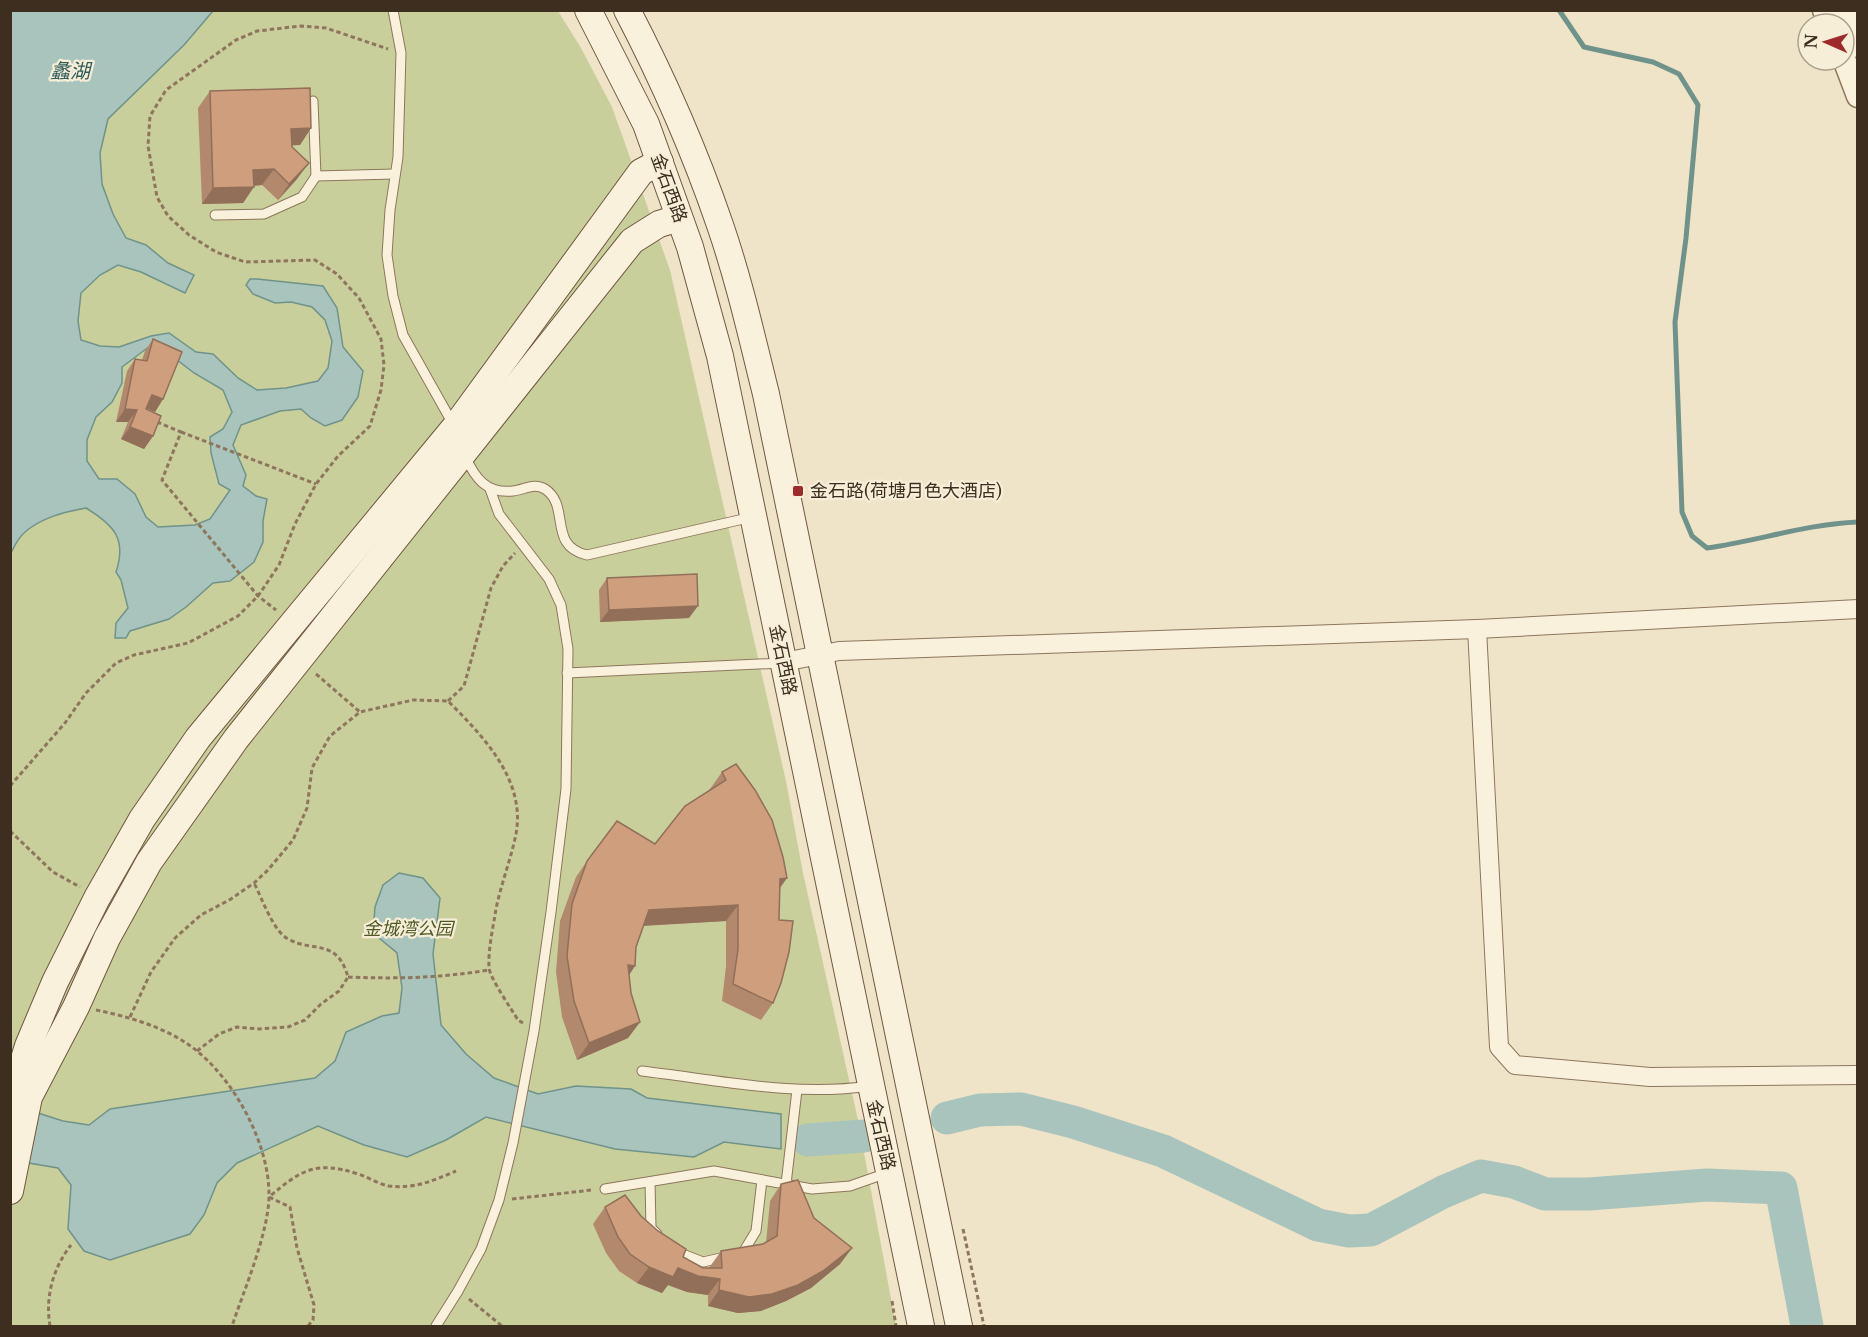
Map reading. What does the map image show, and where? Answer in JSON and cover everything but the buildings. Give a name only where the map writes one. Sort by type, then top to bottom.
[{"type":"main road","name":"金石西路","points":[[588,10],[646,124],[690,248],[720,356],[921,1326]]},
{"type":"main road","name":"金石西路","points":[[627,10],[653,61],[720,225],[741,294],[765,394],[821,656],[959,1326]]},
{"type":"main road","points":[[18,1098],[76,1007],[107,938],[143,872],[194,797],[459,440],[641,172],[660,162]]},
{"type":"main road","points":[[11,1185],[18,1098],[28,1046],[55,982],[97,898],[142,819],[198,738],[632,241],[659,224],[679,218]]},
{"type":"street","points":[[1844,10],[1857,46]]},
{"type":"street","points":[[1849,72],[1857,96]]},
{"type":"street","points":[[784,662],[839,651],[1477,629],[1857,609]]},
{"type":"street","points":[[1477,629],[1499,1047],[1515,1065],[1650,1077],[1857,1075]]},
{"type":"lane","points":[[393,10],[401,53],[398,157],[387,255],[393,296],[403,335],[459,440],[474,476],[490,489],[500,514],[549,579],[561,605],[568,649],[566,789],[534,1031],[513,1143],[499,1200],[481,1249],[436,1326]]},
{"type":"lane","points":[[215,215],[264,214],[302,197],[316,176],[313,101]]},
{"type":"lane","points":[[316,176],[395,174]]},
{"type":"lane","points":[[490,489],[512,491],[532,486],[544,489],[554,499],[564,540],[575,552],[587,555],[753,516]]},
{"type":"lane","points":[[567,673],[784,662]]},
{"type":"lane","points":[[642,1071],[797,1090],[842,1091],[870,1086]]},
{"type":"lane","points":[[786,1184],[797,1090]]},
{"type":"lane","points":[[606,1189],[714,1172],[812,1189],[850,1185],[890,1173]]},
{"type":"lane","points":[[650,1182],[651,1228],[670,1249],[703,1262],[742,1254],[756,1231],[762,1180]]},
{"type":"path","points":[[10,786],[65,723],[86,693],[116,663],[134,655],[188,643],[238,616],[258,596],[279,566],[295,524],[316,484],[338,456],[369,426],[381,390],[384,365],[381,339],[359,298],[338,274],[315,260],[245,262],[216,252],[168,216],[157,198],[148,146],[150,117],[166,90],[236,40],[257,31],[301,26],[326,28],[401,53]]},
{"type":"path","points":[[155,421],[316,484]]},
{"type":"path","points":[[182,432],[162,480],[258,596],[279,612]]},
{"type":"path","points":[[448,701],[464,686],[490,588],[503,567],[524,543]]},
{"type":"path","points":[[306,671],[316,674],[360,712]]},
{"type":"path","points":[[130,1017],[151,972],[175,938],[201,915],[231,899],[254,883],[293,840],[307,808],[312,768],[330,736],[360,712],[413,700],[448,701],[479,732],[504,769],[516,796],[516,832],[491,935],[489,970],[518,1020],[534,1031]]},
{"type":"path","points":[[10,831],[53,872],[97,898]]},
{"type":"path","points":[[196,1051],[219,1034],[237,1027],[259,1029],[288,1027],[305,1020],[339,991],[348,977],[344,963],[327,949],[288,939],[277,929],[254,883]]},
{"type":"path","points":[[348,977],[440,978],[489,970]]},
{"type":"path","points":[[76,1007],[130,1017],[168,1034],[196,1051],[223,1079],[244,1108],[267,1167],[269,1197],[262,1235],[232,1326]]},
{"type":"path","points":[[269,1197],[292,1178],[309,1168],[339,1168],[387,1186],[419,1186],[456,1171]]},
{"type":"path","points":[[499,1200],[606,1189]]},
{"type":"path","points":[[269,1197],[290,1207],[297,1248],[314,1305],[313,1320],[308,1326]]},
{"type":"path","points":[[50,1326],[47,1310],[52,1280],[62,1256],[71,1245]]},
{"type":"path","points":[[458,1291],[502,1326]]},
{"type":"green space","name":"金城湾公园","points":[[10,11],[558,11],[581,48],[612,107],[670,270],[786,781],[803,873],[858,1120],[896,1326],[11,1326]]},
{"type":"water","name":"蠡湖","points":[[11,11],[213,11],[184,45],[108,119],[100,153],[102,184],[113,214],[126,238],[146,245],[168,263],[194,275],[185,293],[141,272],[118,265],[100,275],[81,293],[78,321],[81,340],[100,346],[119,347],[151,336],[169,333],[196,352],[213,354],[238,378],[257,390],[286,388],[318,381],[328,368],[332,341],[325,320],[312,307],[291,302],[275,303],[253,294],[246,285],[250,279],[257,279],[323,286],[337,308],[343,347],[363,371],[358,397],[342,420],[325,426],[301,409],[280,411],[241,425],[233,445],[246,475],[243,486],[256,496],[267,499],[263,521],[263,542],[254,562],[230,581],[213,583],[169,619],[130,631],[126,638],[115,638],[116,623],[128,608],[121,580],[116,572],[119,542],[111,527],[86,508],[37,523],[22,535],[11,553]],"holes":[[[150,346],[164,350],[194,373],[223,390],[232,412],[223,429],[210,437],[211,453],[219,484],[230,490],[210,519],[195,525],[158,527],[146,517],[135,494],[117,479],[99,479],[87,461],[87,440],[96,417],[112,402],[122,383],[122,367]]]},
{"type":"water","points":[[399,873],[423,878],[440,898],[433,954],[441,1025],[466,1054],[494,1078],[538,1094],[576,1086],[631,1089],[647,1098],[781,1114],[781,1149],[724,1142],[694,1157],[615,1149],[486,1117],[446,1140],[407,1157],[364,1145],[318,1126],[237,1163],[217,1183],[204,1215],[190,1234],[110,1260],[84,1251],[68,1229],[71,1185],[58,1168],[11,1160],[10,1104],[63,1121],[89,1125],[110,1109],[315,1078],[335,1061],[346,1032],[382,1016],[399,1013],[402,988],[397,953],[373,933],[375,907],[383,885]]},
{"type":"waterway","points":[[1559,10],[1584,47],[1653,62],[1679,74],[1698,105],[1686,238],[1675,322],[1682,512],[1692,536],[1707,548],[1801,529],[1858,522]]},
{"type":"waterway","points":[[947,1118],[980,1110],[1021,1109],[1073,1122],[1163,1151],[1318,1225],[1349,1231],[1371,1230],[1443,1192],[1481,1176],[1514,1182],[1545,1194],[1589,1194],[1707,1185],[1781,1188],[1807,1326]]},
{"type":"waterway","points":[[808,1140],[864,1136]]},
{"type":"place","name":"金石路(荷塘月色大酒店)","points":[[798,491]]}]
